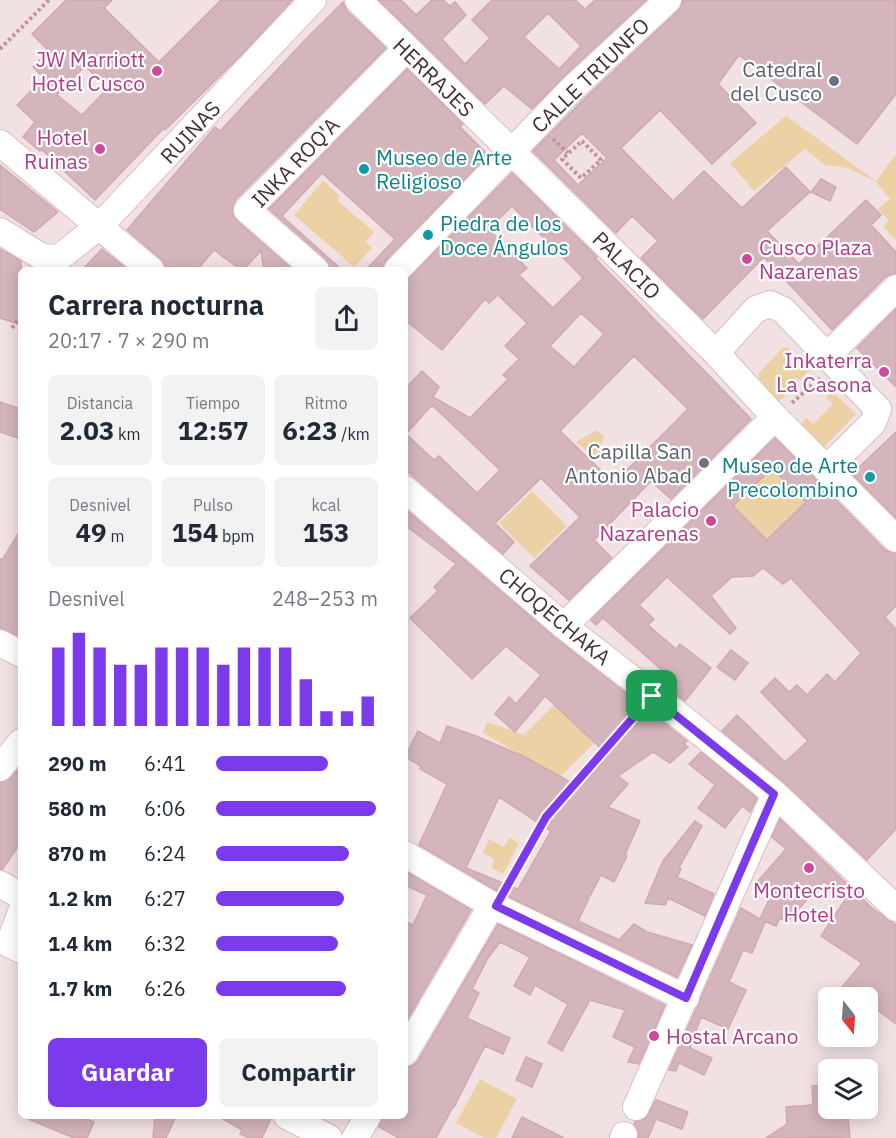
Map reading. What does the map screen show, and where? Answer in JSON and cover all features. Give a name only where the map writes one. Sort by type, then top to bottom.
[{"type":"street","name":"RUINAS","points":[[0,231],[44,258],[60,257],[98,227],[172,152],[313,0]]},
{"type":"street","name":"HERRAJES","points":[[358,0],[406,50],[513,152]]},
{"type":"street","name":"CALLE TRIUNFO","points":[[400,267],[573,88],[668,0]]},
{"type":"street","name":"INKA ROQ'A","points":[[313,267],[247,210],[406,50]]},
{"type":"street","points":[[0,143],[147,267]]},
{"type":"street","name":"PALACIO","points":[[513,152],[716,353],[826,469]]},
{"type":"street","points":[[827,363],[896,288]]},
{"type":"street","points":[[716,353],[756,309],[770,304],[783,310],[827,363],[878,409],[873,423],[826,469],[896,539]]},
{"type":"street","points":[[564,626],[775,417]]},
{"type":"street","name":"CHOQECHAKA","points":[[408,492],[564,626],[774,794],[896,908]]},
{"type":"street","points":[[0,643],[18,652]]},
{"type":"street","points":[[0,768],[18,746]]},
{"type":"street","points":[[636,1107],[774,794]]},
{"type":"street","points":[[408,856],[494,905],[686,998]]},
{"type":"street","points":[[0,884],[18,894]]},
{"type":"street","points":[[408,1048],[494,905]]},
{"type":"street","points":[[18,920],[9,944],[18,948]]},
{"type":"street","points":[[293,1119],[329,1138]]},
{"type":"street","points":[[355,1138],[366,1119]]},
{"type":"path","points":[[0,49],[49,0]]},
{"type":"path","points":[[582,141],[601,160],[581,178],[562,159],[568,153],[582,141]]},
{"type":"path","points":[[12,328],[18,320]]},
{"type":"path","points":[[775,417],[827,363]]},
{"type":"path","points":[[494,905],[546,817],[652,696]]},
{"type":"shaded area","points":[[786,116],[876,181],[896,154],[896,240],[883,227],[889,221],[878,209],[890,199],[875,181],[847,168],[825,165],[805,149],[754,191],[730,163]]},
{"type":"shaded area","points":[[323,181],[340,196],[337,200],[374,232],[366,242],[372,248],[354,267],[294,215]]},
{"type":"shaded area","points":[[787,347],[810,370],[799,380],[796,378],[786,388],[788,392],[778,402],[759,378],[759,373],[782,348]]},
{"type":"shaded area","points":[[832,391],[856,414],[824,447],[801,424],[807,418],[813,424],[833,404],[826,397]]},
{"type":"shaded area","points":[[597,430],[604,436],[597,460],[576,442]]},
{"type":"shaded area","points":[[772,468],[806,502],[767,540],[733,506]]},
{"type":"shaded area","points":[[532,491],[567,526],[534,558],[499,523]]},
{"type":"shaded area","points":[[554,705],[595,742],[560,777],[483,733],[487,722],[524,735]]},
{"type":"shaded area","points":[[509,838],[519,843],[503,874],[492,868],[494,859],[483,853],[489,839],[504,847]]},
{"type":"shaded area","points":[[480,1079],[517,1099],[496,1138],[484,1138],[456,1123]]},
{"type":"building","points":[[66,0],[112,0],[104,8],[159,62],[221,0],[292,0],[244,52],[165,130],[164,128],[95,200],[41,149],[40,151],[23,137],[35,122],[17,105],[44,78],[33,67],[49,51],[32,34]],"holes":[[[85,66],[108,88],[82,115],[57,95]]]},
{"type":"building","points":[[379,0],[401,0],[416,15],[432,0],[443,0],[450,6],[455,2],[466,15],[442,39],[465,64],[490,38],[472,20],[492,0],[575,0],[585,9],[595,0],[646,0],[532,109],[504,86],[485,104]],"holes":[[[548,13],[581,46],[559,69],[524,37]]]},
{"type":"building","points":[[683,0],[896,0],[896,94],[857,144],[739,55],[718,84],[756,123],[712,164],[660,110],[621,148],[673,201],[704,171],[742,208],[786,167],[810,192],[767,231],[799,264],[866,200],[881,215],[871,225],[896,252],[896,273],[885,277],[832,330],[764,257],[703,319],[641,258],[658,241],[632,216],[616,233],[533,151],[584,99],[678,11]],"holes":[[[582,133],[607,158],[578,185],[554,160]]]},
{"type":"building","points":[[343,2],[347,11],[386,48],[236,199],[232,207],[237,221],[290,267],[264,267],[261,251],[246,267],[237,267],[214,250],[200,267],[166,267],[161,259],[127,230],[215,127],[220,131]]},
{"type":"building","name":"Museo de Arte Religioso","points":[[407,69],[463,124],[460,127],[488,155],[386,260],[383,267],[369,267],[395,239],[322,173],[282,216],[339,267],[330,267],[326,259],[269,209]]},
{"type":"building","points":[[0,165],[58,212],[34,232],[0,209]]},
{"type":"building","points":[[512,173],[597,257],[595,258],[751,419],[671,499],[651,481],[594,540],[612,558],[569,600],[530,566],[580,517],[541,478],[495,523],[514,542],[503,554],[408,472],[408,436],[434,460],[439,456],[477,493],[500,470],[432,405],[408,432],[408,386],[422,371],[439,387],[433,397],[470,418],[508,379],[503,375],[519,359],[505,346],[527,323],[498,295],[489,303],[485,299],[442,350],[408,322],[408,279]],"holes":[[[512,206],[583,278],[553,308],[519,275],[527,268],[488,229]],[[581,313],[604,334],[574,367],[550,346]],[[634,356],[688,409],[614,483],[560,431]]]},
{"type":"building","points":[[821,179],[836,187],[830,201],[811,192]]},
{"type":"building","points":[[0,249],[21,261],[21,267],[18,267],[18,324],[0,318]]},
{"type":"building","points":[[102,249],[124,267],[85,267]]},
{"type":"building","points":[[896,309],[896,387],[857,348]]},
{"type":"building","points":[[0,402],[18,408],[18,438],[0,432]]},
{"type":"building","points":[[896,432],[896,518],[852,474]]},
{"type":"building","points":[[775,438],[885,550],[896,554],[896,606],[885,617],[896,629],[896,829],[867,860],[785,783],[722,731],[737,715],[785,762],[808,741],[761,692],[775,678],[789,692],[797,685],[807,695],[827,674],[835,682],[861,653],[791,578],[783,584],[763,568],[753,576],[732,577],[711,596],[736,628],[730,634],[667,577],[639,605],[654,619],[648,625],[676,649],[680,644],[711,668],[685,701],[667,687],[673,680],[603,618],[596,625],[591,620]],"holes":[[[772,468],[806,502],[767,540],[733,506]]]},
{"type":"building","points":[[408,512],[554,637],[687,741],[684,744],[688,747],[670,763],[653,752],[618,776],[628,784],[608,807],[640,821],[614,882],[601,875],[590,896],[585,896],[589,898],[578,921],[619,940],[634,924],[647,932],[692,945],[677,977],[499,892],[419,845],[447,784],[420,769],[421,766],[408,759],[408,751],[418,731],[440,743],[447,726],[476,736],[523,756],[581,788],[608,755],[545,696],[515,732],[495,714],[509,697],[516,704],[541,675],[506,646],[472,679],[410,618],[438,591],[434,587],[456,564],[408,527]],"holes":[[[499,797],[551,831],[518,889],[466,868]]]},
{"type":"building","points":[[18,534],[18,636],[0,628],[0,559],[3,559]]},
{"type":"building","points":[[731,650],[748,663],[735,680],[717,667]]},
{"type":"building","points":[[701,752],[757,798],[750,812],[742,806],[725,828],[698,808],[715,785],[689,764]]},
{"type":"building","points":[[18,770],[18,846],[2,870],[0,869],[0,783],[11,778]]},
{"type":"building","points":[[780,819],[872,908],[896,925],[896,1024],[878,1010],[878,987],[842,987],[862,963],[821,936],[845,900],[824,881],[787,922],[780,918],[776,926],[764,921],[752,953],[743,950],[729,982],[746,990],[728,1029],[701,1017],[690,1048],[712,1058],[704,1075],[679,1063],[676,1071],[669,1070],[741,908],[760,919],[772,893],[758,881],[786,849],[772,837]]},
{"type":"building","points":[[695,821],[702,826],[679,868],[681,869],[677,877],[714,894],[705,916],[668,898],[665,905],[645,903],[663,861]]},
{"type":"building","points":[[408,873],[471,910],[408,1018],[408,922],[413,925],[427,895],[408,886]]},
{"type":"building","points":[[498,924],[665,1005],[639,1064],[628,1062],[635,1047],[613,1037],[625,1010],[590,1000],[562,1051],[548,1043],[568,1004],[535,985],[530,995],[514,986],[530,957],[500,942],[488,958],[472,989],[479,993],[467,1018],[510,1038],[503,1054],[485,1046],[436,1138],[399,1138],[379,1127],[382,1119],[408,1119],[408,1067],[418,1061]]},
{"type":"building","points":[[526,1057],[542,1064],[532,1087],[516,1080]]},
{"type":"building","points":[[812,1086],[818,1086],[818,1119],[848,1119],[850,1137],[766,1138],[787,1124],[786,1107],[813,1105]]},
{"type":"building","points":[[656,1100],[688,1112],[682,1129],[656,1119],[648,1138],[638,1138],[639,1131],[634,1124],[645,1119]]},
{"type":"building","points":[[522,1117],[564,1138],[512,1138]]},
{"type":"building","points":[[28,1119],[86,1119],[94,1122],[87,1138],[74,1138]]},
{"type":"building","points":[[155,1119],[175,1119],[166,1138],[153,1138]]},
{"type":"building","points":[[223,1119],[271,1119],[262,1138],[249,1138],[240,1134],[242,1130]]},
{"type":"place","name":"JW Marriott Hotel Cusco","points":[[157,71]]},
{"type":"place","name":"Catedral del Cusco","points":[[834,81]]},
{"type":"place","name":"Hotel Ruinas","points":[[100,149]]},
{"type":"place","name":"Museo de Arte Religioso","points":[[364,169]]},
{"type":"place","name":"Piedra de los Doce Ángulos","points":[[428,235]]},
{"type":"place","name":"Cusco Plaza Nazarenas","points":[[747,259]]},
{"type":"place","name":"Inkaterra La Casona","points":[[884,372]]},
{"type":"place","name":"Capilla San Antonio Abad","points":[[704,463]]},
{"type":"place","name":"Museo de Arte Precolombino","points":[[870,477]]},
{"type":"place","name":"Palacio Nazarenas","points":[[711,521]]},
{"type":"place","name":"Montecristo Hotel","points":[[809,868]]},
{"type":"place","name":"Hostal Arcano","points":[[654,1036]]},
{"type":"route","points":[[652,696],[690,724],[774,794],[686,998],[496,906],[546,817],[652,696]]}]
